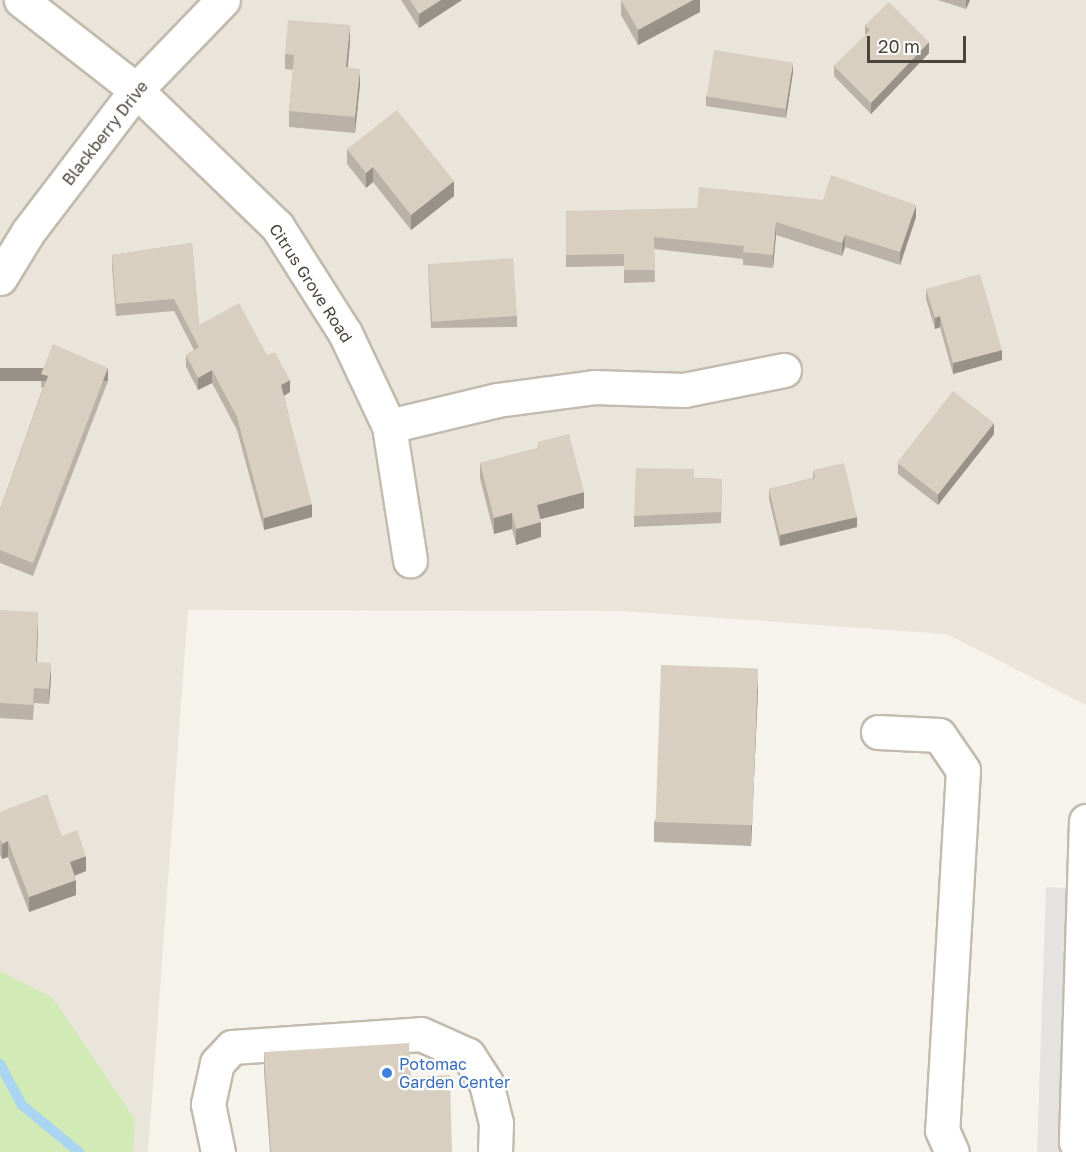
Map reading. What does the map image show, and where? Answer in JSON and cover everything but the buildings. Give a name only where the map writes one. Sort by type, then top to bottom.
[{"type":"street","name":"Citrus Grove Road","points":[[21,0],[136,90],[277,226],[345,333],[389,426],[410,560]]},
{"type":"street","name":"Blackberry Drive","points":[[0,278],[28,232],[136,90],[223,0]]},
{"type":"street","points":[[389,426],[497,400],[594,387],[684,390],[784,370]]},
{"type":"street","points":[[878,732],[939,735],[963,770],[942,1130],[952,1152]]},
{"type":"street","points":[[1086,821],[1077,1143],[1086,1143]]},
{"type":"street","points":[[218,1152],[208,1104],[217,1063],[232,1047],[421,1034],[468,1056],[486,1083],[496,1123],[495,1152]]},
{"type":"shaded area","points":[[0,0],[1086,0],[1086,705],[947,634],[621,611],[188,610],[148,1152],[0,1152]]},
{"type":"shaded area","points":[[1046,887],[1086,889],[1086,1152],[1037,1152]]},
{"type":"green space","points":[[0,971],[53,998],[135,1119],[133,1152],[0,1152]]},
{"type":"waterway","points":[[0,1064],[22,1105],[79,1152]]},
{"type":"place","name":"Potomac Garden Center","points":[[387,1073]]}]
